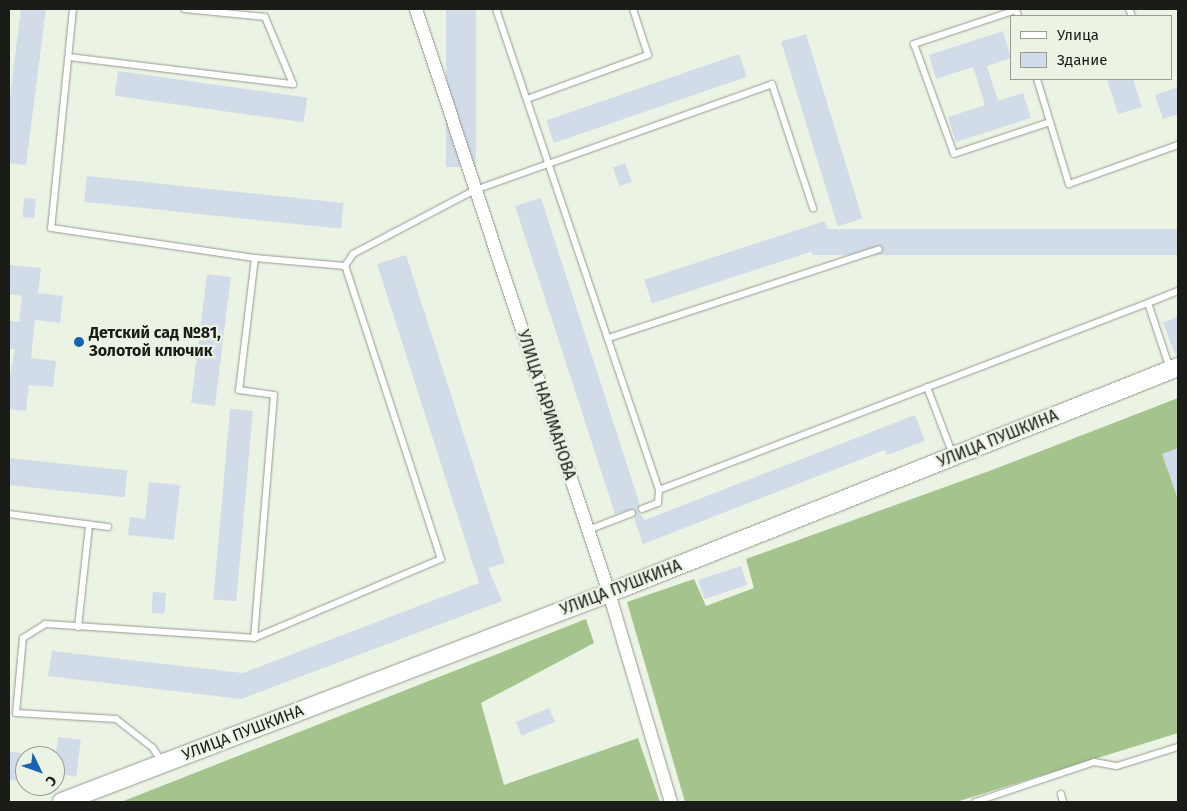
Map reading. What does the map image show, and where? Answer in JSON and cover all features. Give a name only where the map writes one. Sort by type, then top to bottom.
[{"type":"street","name":"УЛИЦА НАРИМАНОВА","points":[[416,9],[474,190],[609,593],[671,802]]},
{"type":"street","name":"УЛИЦА ПУШКИНА","points":[[62,802],[609,593],[1174,369]]},
{"type":"lane","points":[[73,9],[51,228],[255,258],[344,266]]},
{"type":"lane","points":[[68,57],[292,84],[265,16],[184,9]]},
{"type":"lane","points":[[496,9],[659,490],[658,503],[642,509]]},
{"type":"lane","points":[[527,99],[648,55],[633,9]]},
{"type":"lane","points":[[1018,15],[1016,10],[914,44],[954,154],[1050,122]]},
{"type":"lane","points":[[1037,80],[1069,184],[1178,145]]},
{"type":"lane","points":[[344,266],[353,254],[401,226],[474,190],[548,162],[772,84],[812,208]]},
{"type":"lane","points":[[609,338],[879,249]]},
{"type":"lane","points":[[254,638],[274,395],[239,390],[255,258]]},
{"type":"lane","points":[[163,763],[153,748],[116,719],[12,712],[23,638],[45,624],[254,638],[441,559],[344,266]]},
{"type":"lane","points":[[659,490],[1178,291]]},
{"type":"lane","points":[[1148,303],[1174,369]]},
{"type":"lane","points":[[927,387],[953,457]]},
{"type":"lane","points":[[588,530],[632,513]]},
{"type":"lane","points":[[9,514],[108,527]]},
{"type":"lane","points":[[78,627],[89,524]]},
{"type":"lane","points":[[975,802],[1094,762],[1117,766],[1178,748]]},
{"type":"lane","points":[[1061,794],[1064,802]]},
{"type":"green space","points":[[1178,398],[1178,733],[956,802],[685,802],[627,602],[694,579],[706,606],[754,588],[746,559],[992,470]]},
{"type":"green space","points":[[586,619],[594,643],[481,703],[504,785],[638,738],[660,802],[121,802]]},
{"type":"building","points":[[21,9],[46,9],[26,165],[9,163],[9,104]]},
{"type":"building","points":[[446,9],[476,9],[476,167],[446,167]]},
{"type":"building","points":[[1003,31],[1010,58],[987,66],[998,101],[1023,93],[1031,118],[956,142],[948,117],[985,105],[973,67],[936,79],[929,55]]},
{"type":"building","points":[[806,34],[862,219],[838,226],[781,42]]},
{"type":"building","points":[[739,54],[747,77],[554,143],[546,120]]},
{"type":"building","points":[[118,71],[307,98],[304,122],[115,96]]},
{"type":"building","points":[[1107,80],[1133,80],[1142,107],[1118,114]]},
{"type":"building","points":[[1178,87],[1178,114],[1163,119],[1155,95]]},
{"type":"building","points":[[625,163],[632,182],[620,186],[613,167]]},
{"type":"building","points":[[87,176],[344,203],[341,229],[84,202]]},
{"type":"building","points":[[24,198],[36,199],[34,218],[22,217]]},
{"type":"building","points":[[541,198],[640,505],[637,510],[645,520],[915,415],[925,441],[887,455],[885,450],[643,544],[634,518],[635,509],[615,514],[515,206]]},
{"type":"building","points":[[825,221],[833,245],[652,303],[644,280]]},
{"type":"building","points":[[812,229],[1178,229],[1178,255],[812,255]]},
{"type":"building","points":[[406,255],[505,563],[488,568],[502,601],[241,699],[48,676],[52,651],[243,673],[479,583],[377,264]]},
{"type":"building","points":[[9,265],[41,268],[38,293],[63,296],[60,323],[35,320],[31,358],[56,361],[53,387],[29,385],[26,411],[9,409],[9,382],[15,349],[9,349],[9,321],[19,322],[22,296],[9,294]]},
{"type":"building","points":[[207,274],[231,277],[215,406],[191,403]]},
{"type":"building","points":[[1178,316],[1178,357],[1176,357],[1163,323]]},
{"type":"building","points":[[230,409],[253,411],[236,601],[213,599]]},
{"type":"building","points":[[1178,448],[1178,496],[1177,497],[1162,454]]},
{"type":"building","points":[[9,458],[127,470],[125,497],[9,485]]},
{"type":"building","points":[[149,482],[180,485],[174,540],[128,535],[130,517],[145,519]]},
{"type":"building","points":[[741,566],[747,585],[704,599],[698,580]]},
{"type":"building","points":[[153,592],[166,593],[165,614],[152,613]]},
{"type":"building","points":[[549,708],[555,722],[522,736],[516,722]]},
{"type":"building","points":[[58,737],[81,740],[76,777],[65,775],[65,746],[57,746]]},
{"type":"building","points":[[9,752],[15,752],[15,780],[9,780]]},
{"type":"place","name":"Детский сад №81, Золотой ключик","points":[[79,342]]}]
